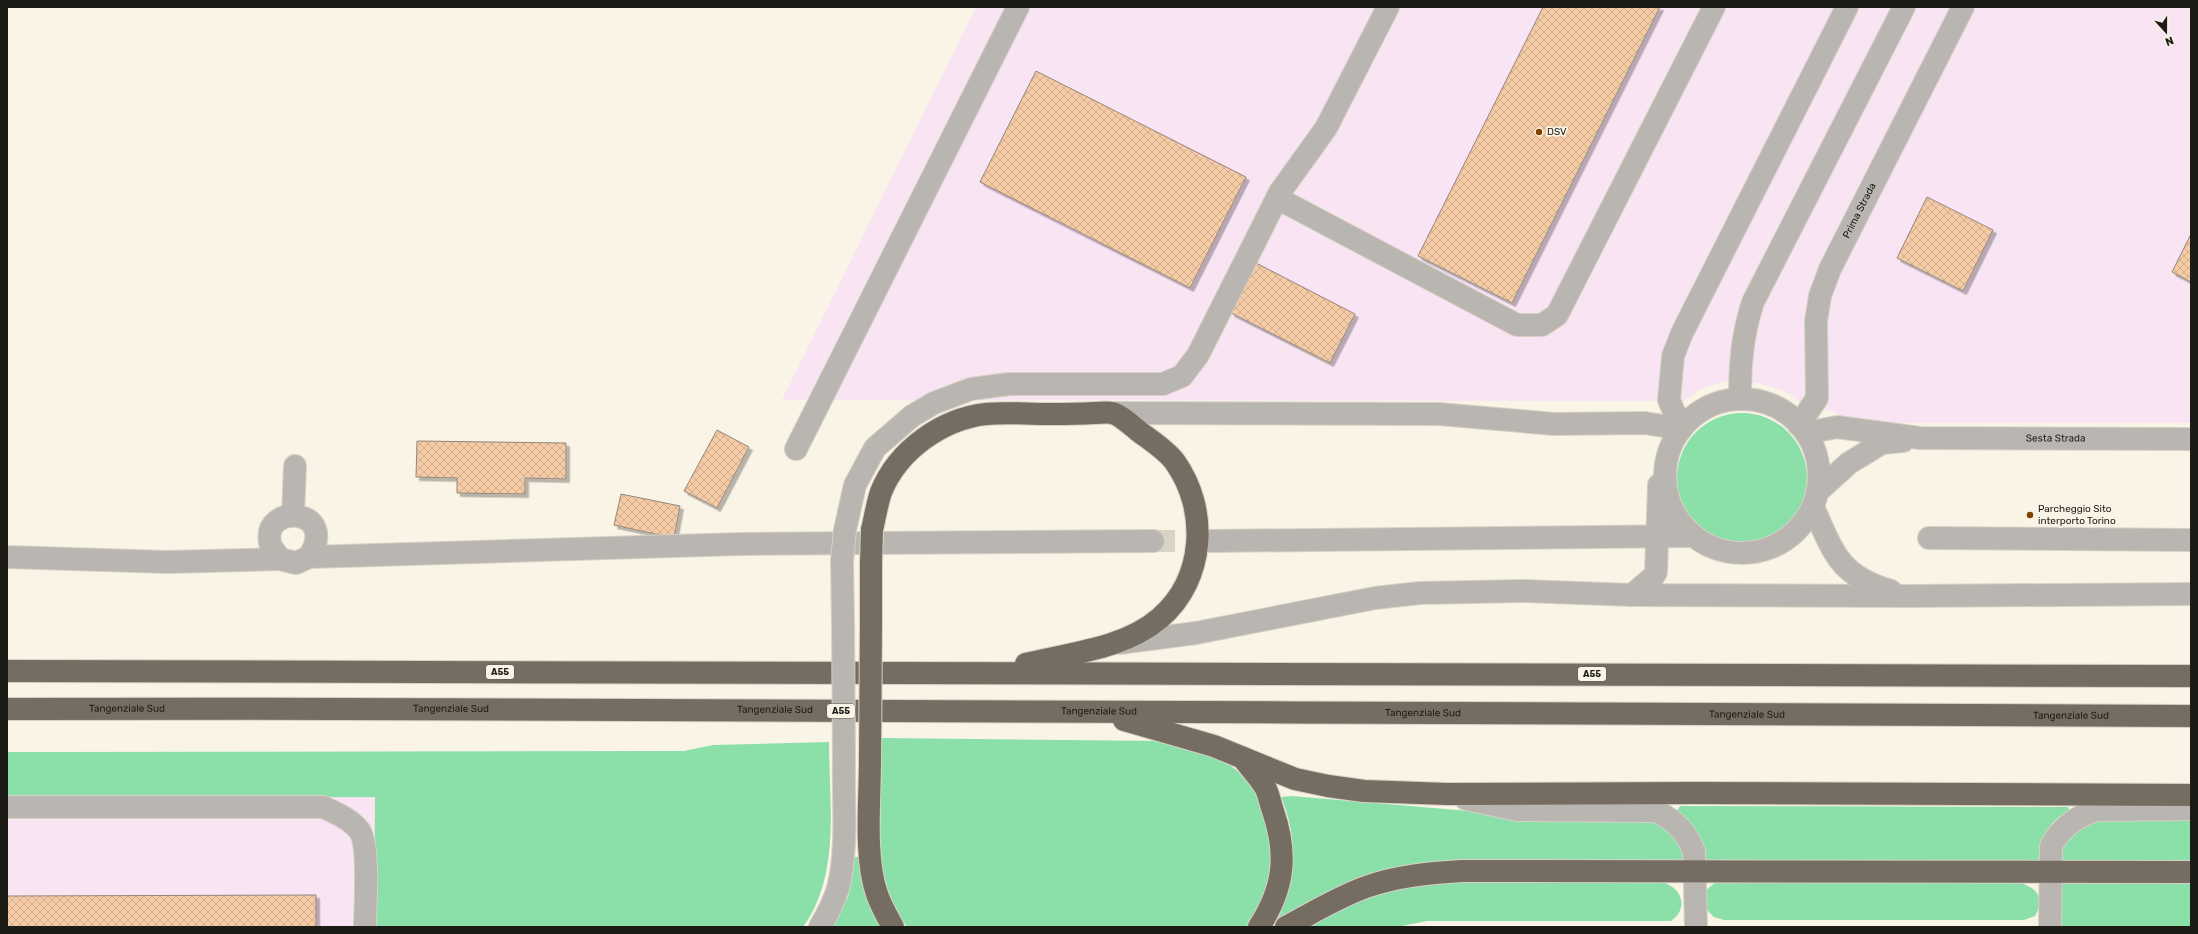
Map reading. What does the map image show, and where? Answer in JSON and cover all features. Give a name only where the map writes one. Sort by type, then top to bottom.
[{"type":"highway","points":[[893,927],[876,894],[872,874],[870,849],[872,530],[882,491],[891,475],[912,449],[942,427],[964,418],[986,414],[1113,413],[1146,436],[1174,460],[1186,480],[1198,520],[1199,537],[1191,573],[1179,596],[1160,618],[1138,633],[1112,644],[993,672]]},
{"type":"highway","name":"A55","points":[[7,671],[993,672],[2191,676]]},
{"type":"highway","name":"Tangenziale Sud","points":[[7,709],[483,708],[2191,716]]},
{"type":"highway","points":[[1096,712],[1214,746],[1294,779],[1364,791],[1447,794],[1694,793],[2191,795]]},
{"type":"highway","points":[[1242,758],[1265,788],[1279,829],[1283,852],[1282,872],[1276,895],[1259,927]]},
{"type":"highway","points":[[1286,927],[1335,900],[1366,887],[1428,873],[1462,871],[1693,870],[2191,872]]},
{"type":"street","points":[[796,449],[1018,7]]},
{"type":"street","points":[[820,927],[830,910],[838,888],[843,859],[844,761],[842,560],[845,530],[856,485],[876,448],[912,416],[934,403],[971,389],[1009,384],[1163,384],[1182,376],[1198,355],[1277,198],[1326,128],[1388,7]]},
{"type":"street","points":[[1277,198],[1517,324],[1542,326],[1557,315],[1714,7]]},
{"type":"street","points":[[1632,595],[1653,577],[1656,572],[1659,486],[1661,472],[1672,434],[1707,408],[1723,402],[1740,399],[1757,400],[1773,405],[1787,414],[1802,428],[1815,451],[1819,471],[1815,499],[1800,527],[1782,542],[1760,551],[1736,553],[1713,548],[1693,536],[1675,515],[1669,502],[1665,475],[1672,434],[1669,400],[1673,356],[1682,333],[1847,7]]},
{"type":"street","points":[[1740,399],[1740,366],[1744,331],[1753,302],[1904,7]]},
{"type":"street","name":"Prima Strada","points":[[1802,428],[1817,398],[1816,321],[1820,296],[1830,270],[1963,7]]},
{"type":"street","points":[[1113,413],[1439,414],[1554,424],[1645,423],[1672,434]]},
{"type":"street","name":"Sesta Strada","points":[[1802,428],[1837,427],[1920,438],[2191,439]]},
{"type":"street","name":"Sesta Strada","points":[[1815,499],[1849,463],[1882,443],[1920,438]]},
{"type":"street","points":[[293,514],[295,466]]},
{"type":"street","points":[[1815,499],[1841,563],[1853,575],[1870,584],[1910,596]]},
{"type":"street","points":[[280,558],[270,544],[270,533],[274,524],[283,517],[293,514],[308,519],[317,531],[317,545],[309,557]]},
{"type":"street","points":[[1210,541],[1657,535],[1693,536]]},
{"type":"street","points":[[1929,538],[2191,540]]},
{"type":"street","points":[[7,557],[167,562],[280,558],[296,562],[309,557],[740,544],[1153,541]]},
{"type":"street","points":[[1112,644],[1196,633],[1376,598],[1420,593],[1523,591],[1632,595],[1910,596],[2191,594]]},
{"type":"street","points":[[1447,794],[1518,810],[1656,811],[1676,823],[1690,841],[1694,852],[1693,870],[1696,927]]},
{"type":"street","points":[[7,807],[323,808],[340,814],[359,830],[365,846],[365,927]]},
{"type":"street","points":[[2050,927],[2051,846],[2057,835],[2084,814],[2097,810],[2191,809]]},
{"type":"shaded area","points":[[976,7],[2191,7],[2191,423],[1849,423],[1833,411],[1806,406],[1784,391],[1759,383],[1724,381],[1701,389],[1683,401],[782,400]]},
{"type":"shaded area","points":[[375,797],[374,927],[7,927],[7,798]]},
{"type":"green space","points":[[1748,413],[1767,418],[1788,432],[1802,453],[1806,465],[1806,491],[1802,503],[1788,524],[1767,538],[1755,542],[1736,543],[1717,538],[1696,524],[1682,503],[1678,491],[1677,472],[1682,453],[1696,432],[1717,418],[1729,414]]},
{"type":"green space","points":[[882,738],[1162,741],[1200,750],[1219,758],[1238,772],[1251,786],[1260,801],[1270,839],[1272,865],[1269,887],[1259,908],[1247,927],[907,927],[888,890],[880,849]]},
{"type":"green space","points":[[829,742],[831,814],[828,862],[823,884],[815,906],[803,927],[374,927],[375,797],[7,798],[7,752],[684,751],[713,745]]},
{"type":"green space","points":[[1292,796],[1516,815],[1641,815],[1667,825],[1684,853],[1684,861],[1460,860],[1434,862],[1363,877],[1319,896],[1297,908],[1276,923],[1288,892],[1293,860],[1291,829],[1281,797]]},
{"type":"green space","points":[[1680,806],[2068,807],[2070,810],[2056,819],[2047,831],[2042,845],[2039,861],[1704,860],[1700,838],[1689,821],[1677,811]]},
{"type":"green space","points":[[2191,816],[2191,861],[2059,861],[2065,837],[2097,818]]},
{"type":"green space","points":[[854,857],[859,857],[865,894],[880,927],[832,927],[848,897]]},
{"type":"green space","points":[[1722,881],[2020,883],[2035,891],[2038,895],[2039,904],[2035,916],[2024,920],[1724,920],[1714,917],[1704,907],[1706,890],[1715,883]]},
{"type":"green space","points":[[2060,881],[2191,882],[2191,927],[2060,927]]},
{"type":"green space","points":[[1457,882],[1665,883],[1676,890],[1681,900],[1681,906],[1680,911],[1671,921],[1427,921],[1397,927],[1309,927],[1345,907],[1382,893],[1432,884]]},
{"type":"building","name":"DSV","points":[[1543,7],[1660,7],[1512,303],[1418,256]]},
{"type":"building","points":[[1036,71],[1246,177],[1190,288],[980,182]]},
{"type":"building","points":[[1927,197],[1993,230],[1963,291],[1897,258]]},
{"type":"building","points":[[2191,234],[2191,282],[2172,272]]},
{"type":"building","points":[[1256,263],[1355,314],[1330,363],[1231,313]]},
{"type":"building","points":[[717,430],[749,447],[717,508],[684,491]]},
{"type":"building","points":[[417,441],[566,443],[566,479],[525,478],[525,494],[457,493],[457,478],[416,477]]},
{"type":"building","points":[[621,494],[680,506],[674,538],[614,525]]},
{"type":"building","points":[[316,895],[316,927],[7,927],[7,896]]},
{"type":"tunnel","points":[[1153,541],[1210,541]]},
{"type":"place","name":"DSV","points":[[1539,132]]},
{"type":"place","name":"Parcheggio Sito interporto Torino","points":[[2030,515]]}]
